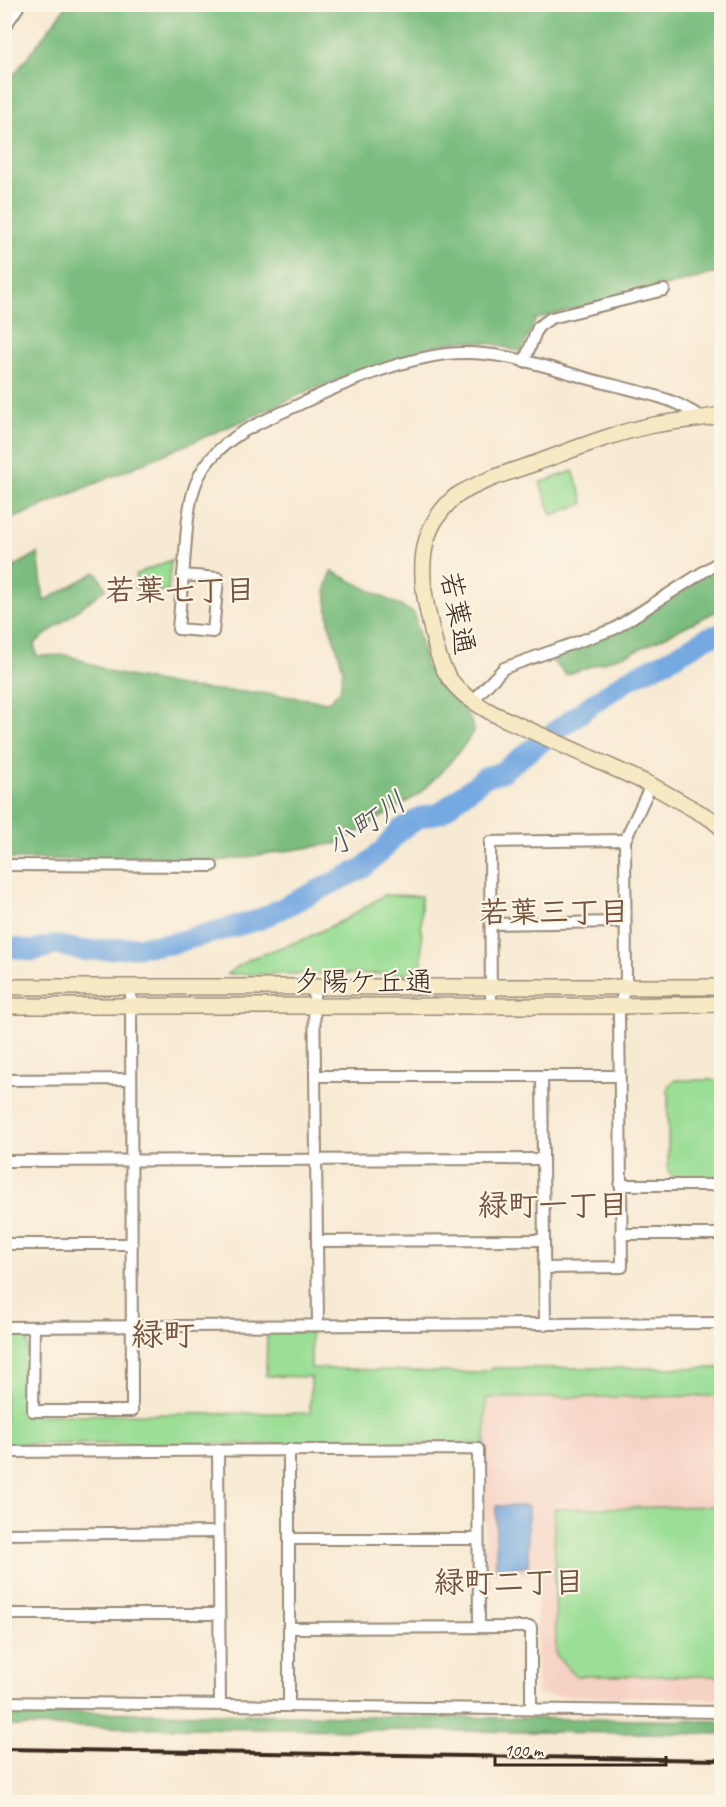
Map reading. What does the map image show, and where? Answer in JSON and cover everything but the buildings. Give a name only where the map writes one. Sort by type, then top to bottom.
[{"type":"main road","name":"若葉通","points":[[722,415],[653,426],[603,438],[496,477],[455,497],[437,517],[427,538],[422,560],[423,593],[438,660],[446,676],[460,692],[473,703],[651,785],[711,819],[722,828]]},
{"type":"main road","name":"夕陽ケ丘通","points":[[4,987],[722,987]]},
{"type":"main road","name":"夕陽ケ丘通","points":[[4,1006],[722,1004]]},
{"type":"street","points":[[4,28],[20,4]]},
{"type":"street","points":[[524,362],[538,327],[551,318],[664,290]]},
{"type":"street","points":[[183,575],[218,578],[213,632],[178,629],[183,575],[192,491],[212,457],[236,434],[317,396],[422,358],[476,353],[524,362],[668,400],[704,418]]},
{"type":"street","points":[[473,703],[504,668],[614,629],[722,560]]},
{"type":"street","points":[[544,1268],[622,1267],[619,1006],[626,986],[625,840],[651,785]]},
{"type":"street","points":[[491,1006],[490,842],[625,840]]},
{"type":"street","points":[[4,865],[212,866]]},
{"type":"street","points":[[491,924],[624,922]]},
{"type":"street","points":[[314,987],[318,1324]]},
{"type":"street","points":[[34,1327],[33,1411],[132,1412],[131,988]]},
{"type":"street","points":[[315,1076],[619,1077]]},
{"type":"street","points":[[542,1076],[545,1324]]},
{"type":"street","points":[[4,1080],[131,1079]]},
{"type":"street","points":[[4,1161],[317,1158],[542,1159]]},
{"type":"street","points":[[620,1185],[722,1185]]},
{"type":"street","points":[[621,1234],[722,1234]]},
{"type":"street","points":[[318,1241],[544,1240]]},
{"type":"street","points":[[4,1244],[132,1244]]},
{"type":"street","points":[[4,1327],[722,1323]]},
{"type":"street","points":[[289,1449],[289,1706]]},
{"type":"street","points":[[4,1452],[477,1449],[479,1627]]},
{"type":"street","points":[[218,1450],[219,1704]]},
{"type":"street","points":[[4,1534],[218,1532]]},
{"type":"street","points":[[290,1539],[478,1539]]},
{"type":"street","points":[[4,1614],[219,1614]]},
{"type":"street","points":[[289,1628],[531,1627],[531,1708]]},
{"type":"street","points":[[4,1702],[722,1712]]},
{"type":"shaded area","points":[[721,1396],[721,1699],[537,1695],[537,1574],[484,1573],[486,1398]]},
{"type":"green space","points":[[67,5],[721,5],[721,272],[536,319],[521,352],[494,344],[464,341],[432,346],[310,390],[5,522],[4,88]]},
{"type":"green space","points":[[573,471],[584,503],[552,515],[540,483]]},
{"type":"green space","points":[[38,553],[44,601],[96,572],[106,588],[34,644],[37,656],[68,655],[113,673],[190,688],[270,694],[328,702],[340,691],[343,668],[329,623],[326,588],[332,571],[414,613],[426,667],[469,717],[474,729],[447,766],[418,795],[339,843],[219,861],[5,859],[5,572]]},
{"type":"green space","points":[[171,560],[168,592],[135,588],[136,574]]},
{"type":"green space","points":[[721,563],[721,609],[633,652],[566,675],[549,658]]},
{"type":"green space","points":[[384,895],[421,896],[422,974],[227,974],[249,959],[302,940],[346,919]]},
{"type":"green space","points":[[675,1080],[721,1080],[721,1178],[674,1178],[668,1171],[668,1086]]},
{"type":"green space","points":[[267,1331],[311,1332],[311,1368],[475,1373],[494,1368],[721,1368],[721,1396],[486,1398],[485,1444],[5,1444],[5,1332],[28,1332],[28,1415],[310,1413],[311,1377],[266,1376]]},
{"type":"green space","points":[[721,1506],[721,1676],[576,1676],[556,1656],[554,1509]]},
{"type":"green space","points":[[5,1711],[721,1721],[722,1734],[5,1726]]},
{"type":"water","points":[[496,1506],[528,1506],[528,1567],[496,1567]]},
{"type":"waterway","name":"小町川","points":[[4,946],[32,951],[54,945],[87,951],[170,944],[258,920],[363,868],[400,830],[421,817],[440,813],[485,777],[500,773],[596,701],[631,678],[708,637],[722,634]]},
{"type":"railway","points":[[4,1749],[722,1760]]},
{"type":"district","name":"若葉七丁目","points":[[180,590]]},
{"type":"district","name":"若葉三丁目","points":[[554,912]]},
{"type":"district","name":"緑町一丁目","points":[[553,1205]]},
{"type":"district","name":"緑町","points":[[163,1334]]},
{"type":"district","name":"緑町二丁目","points":[[509,1582]]}]
